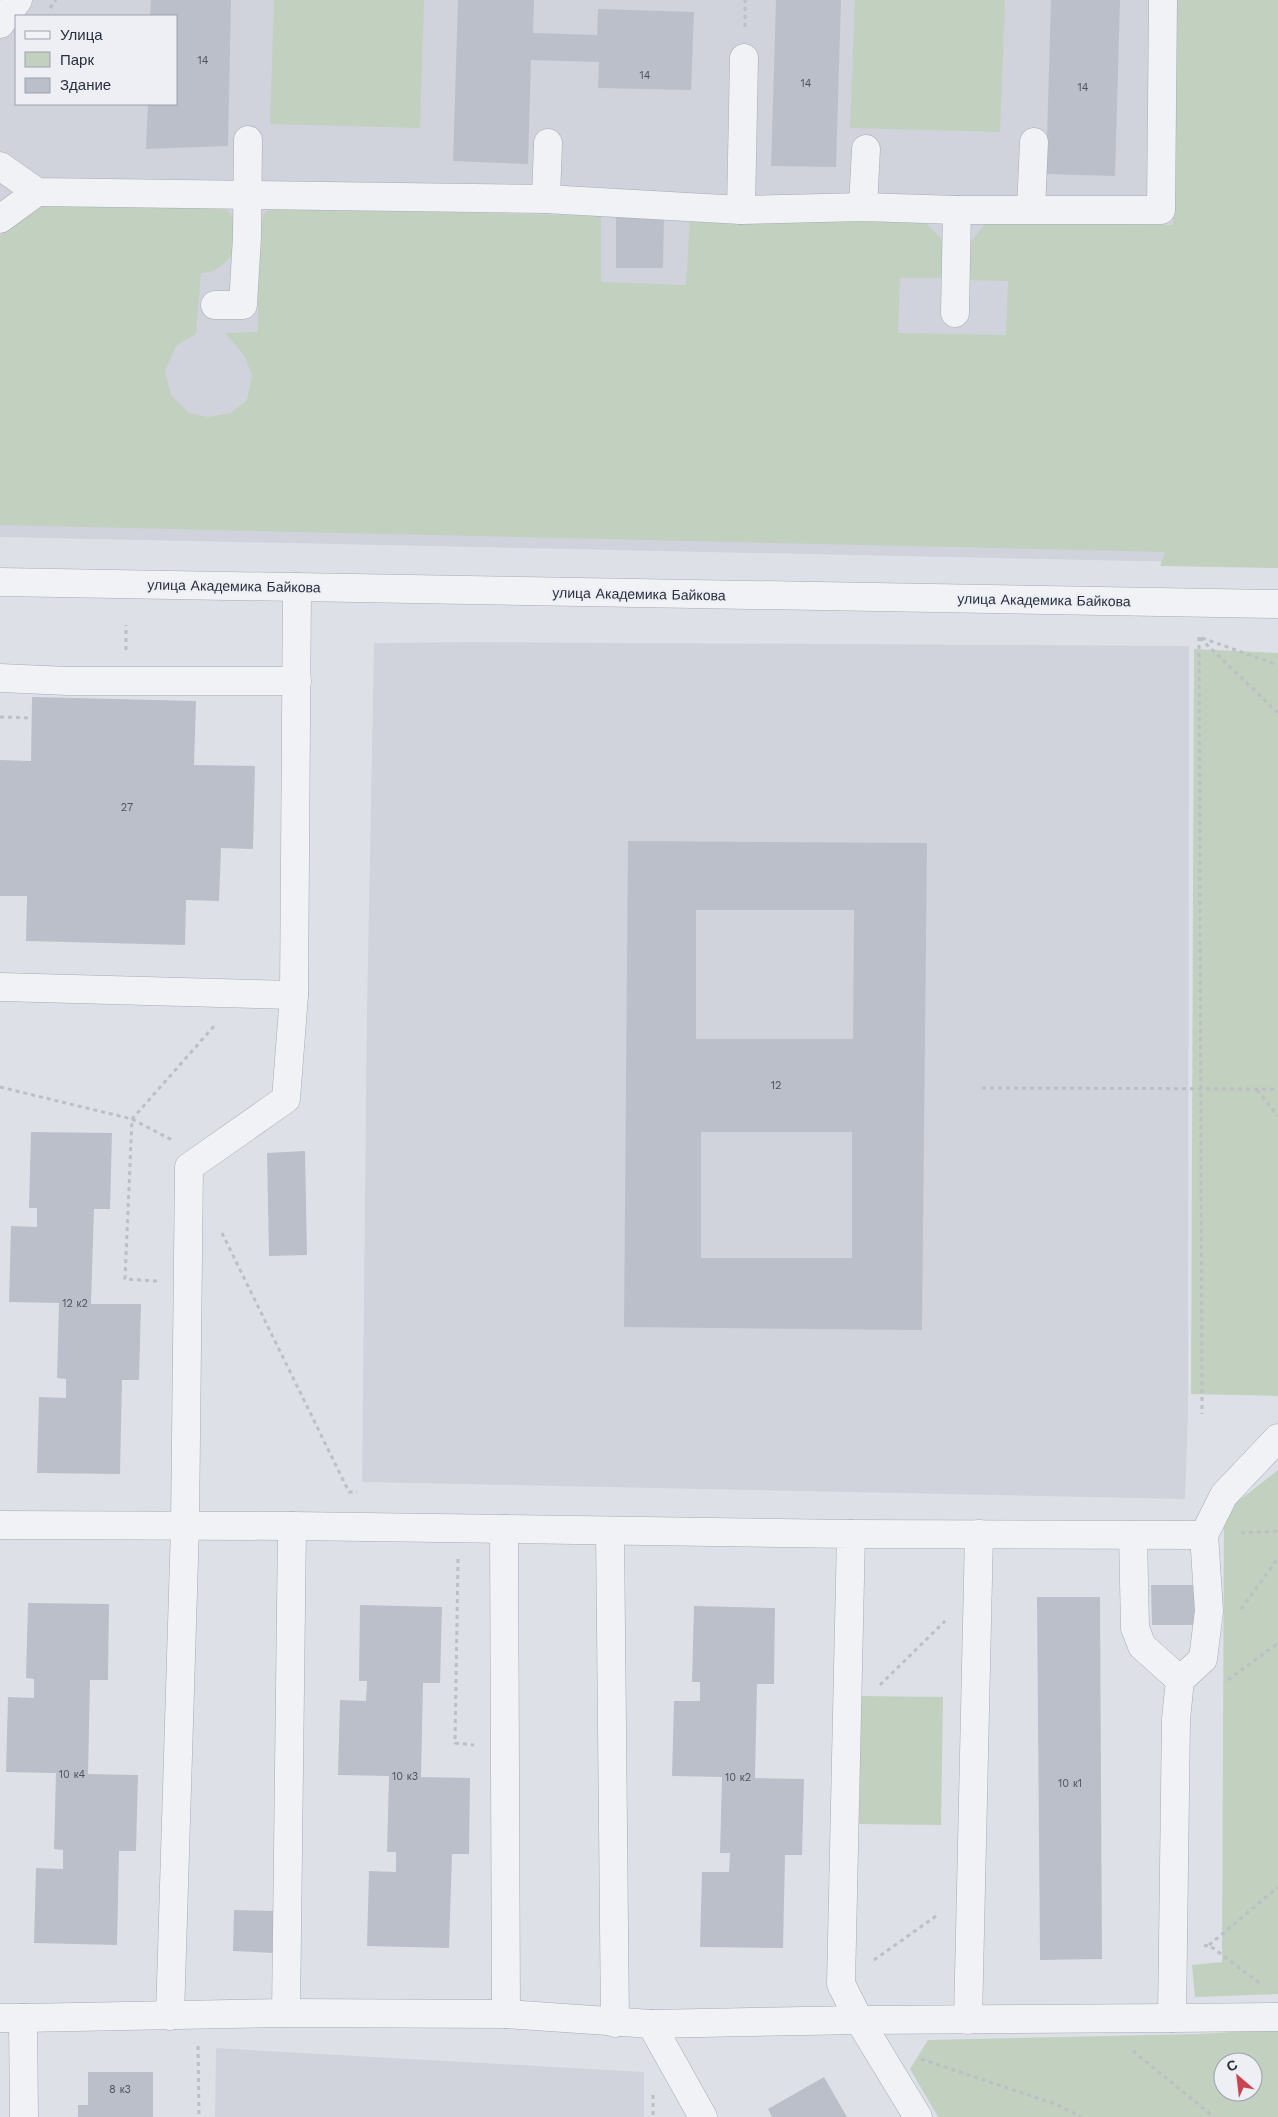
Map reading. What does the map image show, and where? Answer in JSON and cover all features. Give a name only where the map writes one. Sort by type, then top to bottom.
[{"type":"street","points":[[0,24],[18,0]]},
{"type":"street","points":[[0,166],[37,192],[546,200],[741,210],[863,207],[957,210],[1161,210],[1163,0]]},
{"type":"street","points":[[741,210],[744,58]]},
{"type":"street","points":[[215,305],[243,305],[248,194],[248,140]]},
{"type":"street","points":[[1031,209],[1034,142]]},
{"type":"street","points":[[546,200],[548,143]]},
{"type":"street","points":[[863,207],[866,149]]},
{"type":"street","points":[[0,219],[37,192]]},
{"type":"street","points":[[955,313],[957,210]]},
{"type":"street","name":"улица Академика Байкова","points":[[0,582],[1278,604]]},
{"type":"street","points":[[170,2016],[185,1527],[189,1167],[286,1100],[294,995],[297,587]]},
{"type":"street","points":[[0,678],[67,681],[296,681]]},
{"type":"street","points":[[0,987],[294,995]]},
{"type":"street","points":[[1172,2018],[1176,1719],[1180,1680],[1203,1659],[1208,1611],[1204,1535],[1224,1496],[1278,1438]]},
{"type":"street","points":[[0,1526],[292,1526],[851,1534],[1204,1535]]},
{"type":"street","points":[[286,2012],[292,1526]]},
{"type":"street","points":[[504,1529],[506,2014]]},
{"type":"street","points":[[610,1531],[615,2023]]},
{"type":"street","points":[[851,1534],[841,1984],[859,2020],[918,2117]]},
{"type":"street","points":[[968,2020],[979,1534]]},
{"type":"street","points":[[1133,1535],[1135,1628],[1142,1646],[1180,1680]]},
{"type":"street","points":[[24,2117],[12,2018],[286,2012],[506,2014],[651,2024],[859,2020],[1099,2020],[1278,2016]]},
{"type":"street","points":[[651,2024],[703,2117]]},
{"type":"path","points":[[1199,637],[1278,665]]},
{"type":"path","points":[[1199,637],[1278,713]]},
{"type":"path","points":[[1199,637],[1202,1414]]},
{"type":"path","points":[[0,717],[32,718]]},
{"type":"path","points":[[188,1284],[125,1279],[132,1119],[242,993]]},
{"type":"path","points":[[0,1087],[132,1119],[173,1141],[189,1167]]},
{"type":"path","points":[[982,1088],[1278,1089]]},
{"type":"path","points":[[1256,1089],[1278,1116]]},
{"type":"path","points":[[220,1228],[349,1492],[358,1492]]},
{"type":"path","points":[[458,1529],[455,1744],[504,1749]]},
{"type":"path","points":[[847,1716],[978,1589]]},
{"type":"path","points":[[1172,1948],[1209,1945],[1278,1887]]},
{"type":"path","points":[[841,1984],[971,1891]]},
{"type":"path","points":[[1209,1945],[1263,1986]]},
{"type":"path","points":[[197,2015],[199,2117]]},
{"type":"path","points":[[1099,2020],[1214,2117]]},
{"type":"path","points":[[920,2058],[1058,2105],[1081,2117]]},
{"type":"shaded area","points":[[0,0],[1278,0],[1278,564],[0,537]]},
{"type":"shaded area","points":[[374,643],[1189,646],[1188,1414],[1185,1499],[362,1482],[367,1009]]},
{"type":"shaded area","points":[[216,2048],[644,2072],[644,2117],[215,2117]]},
{"type":"green space","points":[[274,0],[424,0],[420,128],[270,124]]},
{"type":"green space","points":[[855,0],[1005,0],[1000,132],[850,128]]},
{"type":"green space","points":[[1176,0],[1278,0],[1278,568],[1160,566],[1165,552],[0,525],[0,236],[44,205],[217,205],[229,213],[236,233],[232,252],[220,267],[201,273],[196,334],[176,346],[165,371],[171,395],[189,413],[208,417],[231,413],[247,400],[252,375],[244,355],[225,333],[258,332],[258,272],[261,221],[264,214],[271,208],[601,216],[601,282],[686,285],[690,218],[924,221],[944,241],[943,278],[900,278],[898,333],[1006,335],[1008,281],[967,280],[970,243],[986,222],[1173,225]]},
{"type":"green space","points":[[1194,649],[1278,653],[1278,1396],[1191,1394]]},
{"type":"green space","points":[[1278,1470],[1278,1994],[1195,1997],[1192,1965],[1222,1962],[1224,1512]]},
{"type":"green space","points":[[861,1696],[943,1697],[941,1825],[859,1824]]},
{"type":"green space","points":[[1278,2029],[1278,2117],[938,2117],[910,2069],[928,2040],[1199,2034]]},
{"type":"building","points":[[151,0],[231,0],[228,146],[146,149],[148,105],[178,105],[178,15],[150,15]]},
{"type":"building","points":[[458,0],[534,0],[533,33],[597,35],[598,9],[694,12],[691,90],[598,88],[599,62],[531,60],[528,164],[453,161]]},
{"type":"building","points":[[776,0],[841,0],[836,167],[771,166]]},
{"type":"building","points":[[1051,0],[1120,0],[1115,176],[1046,174]]},
{"type":"building","points":[[616,215],[664,215],[663,268],[616,268]]},
{"type":"building","points":[[32,697],[196,701],[194,765],[255,766],[253,849],[221,848],[219,901],[186,900],[185,945],[26,941],[27,896],[0,896],[0,760],[31,761]]},
{"type":"building","points":[[628,841],[927,843],[922,1330],[624,1327]],"holes":[[[696,910],[854,910],[853,1039],[696,1039]],[[701,1132],[852,1132],[852,1258],[701,1258]]]},
{"type":"building","points":[[31,1132],[112,1133],[110,1209],[94,1209],[91,1304],[141,1304],[139,1380],[122,1380],[120,1474],[37,1473],[39,1397],[66,1398],[66,1379],[57,1378],[59,1303],[9,1302],[11,1226],[37,1227],[37,1208],[29,1208]]},
{"type":"building","points":[[305,1151],[307,1255],[269,1256],[267,1153]]},
{"type":"building","points":[[1151,1585],[1195,1585],[1195,1625],[1152,1625]]},
{"type":"building","points":[[1037,1597],[1100,1597],[1102,1959],[1040,1960]]},
{"type":"building","points":[[28,1603],[109,1604],[108,1680],[90,1680],[88,1774],[138,1775],[136,1851],[119,1851],[117,1945],[34,1943],[36,1868],[63,1869],[63,1850],[54,1849],[56,1773],[6,1772],[8,1697],[34,1698],[34,1679],[26,1678]]},
{"type":"building","points":[[360,1605],[442,1607],[440,1683],[423,1683],[421,1777],[470,1778],[469,1854],[452,1854],[449,1948],[367,1946],[369,1871],[396,1872],[396,1852],[387,1852],[389,1776],[338,1775],[340,1700],[366,1701],[367,1681],[359,1681]]},
{"type":"building","points":[[694,1606],[775,1608],[774,1684],[757,1684],[755,1778],[804,1779],[802,1855],[785,1855],[783,1948],[700,1947],[702,1872],[729,1872],[730,1853],[720,1853],[722,1777],[672,1776],[674,1701],[700,1701],[700,1682],[692,1682]]},
{"type":"building","points":[[234,1910],[275,1911],[274,1953],[233,1951]]},
{"type":"building","points":[[88,2072],[153,2072],[153,2117],[78,2117],[78,2105],[88,2105]]},
{"type":"building","points":[[824,2077],[847,2117],[772,2117],[768,2109]]}]
